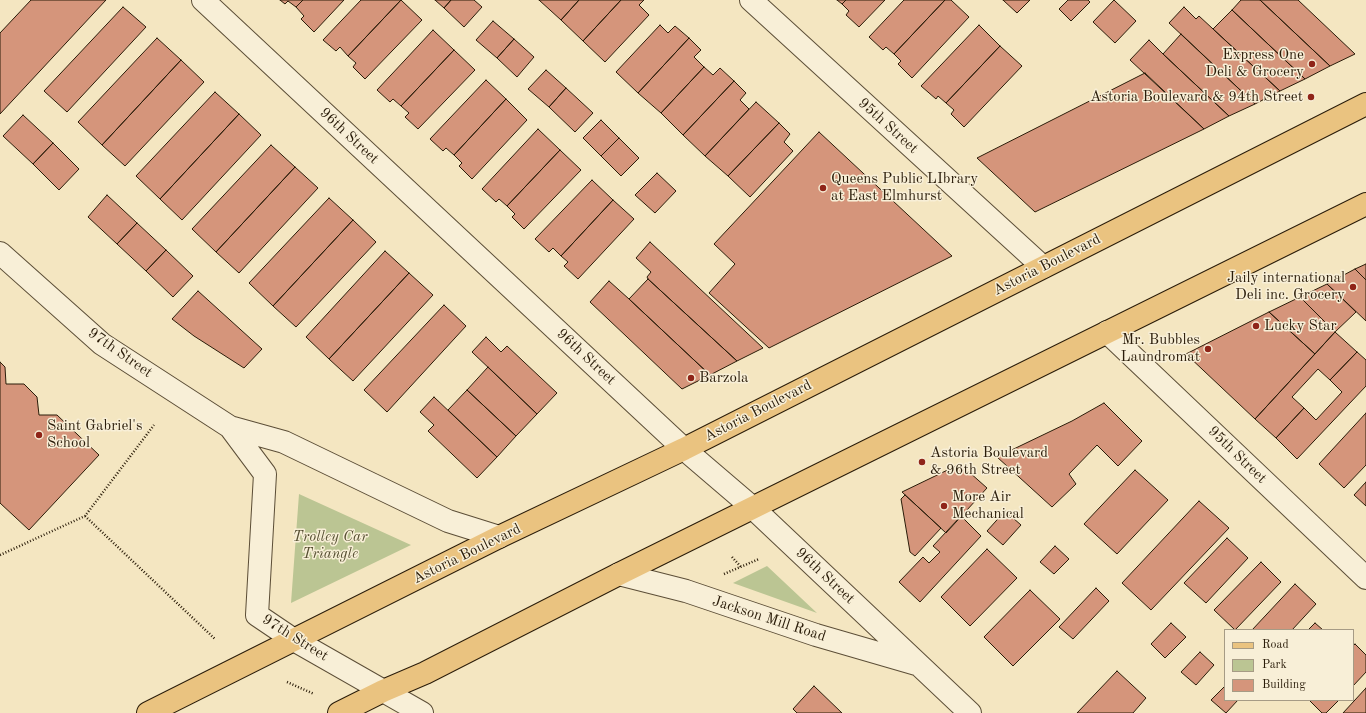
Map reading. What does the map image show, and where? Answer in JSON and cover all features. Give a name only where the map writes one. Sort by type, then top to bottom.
[{"type":"main road","name":"Astoria Boulevard","points":[[148,713],[499,537],[684,449],[1366,104]]},
{"type":"main road","points":[[339,713],[383,691],[425,673],[619,574],[1366,204]]},
{"type":"street","name":"96th Street","points":[[203,0],[684,449],[753,508],[970,713]]},
{"type":"street","name":"95th Street","points":[[751,0],[1043,267]]},
{"type":"street","name":"97th Street","points":[[0,253],[102,344],[230,427],[284,442],[448,521],[499,537]]},
{"type":"street","name":"95th Street","points":[[1107,332],[1366,578]]},
{"type":"street","name":"97th Street","points":[[230,427],[265,474],[257,615],[294,640],[422,713]]},
{"type":"street","name":"Jackson Mill Road","points":[[619,574],[686,591],[816,635],[919,665]]},
{"type":"path","points":[[0,555],[85,516],[154,425]]},
{"type":"path","points":[[85,516],[215,639]]},
{"type":"path","points":[[732,557],[741,567]]},
{"type":"path","points":[[722,575],[759,559]]},
{"type":"path","points":[[287,682],[314,694]]},
{"type":"green space","name":"Trolley Car Triangle","points":[[299,494],[411,545],[291,603]]},
{"type":"green space","points":[[767,566],[817,613],[733,583]]},
{"type":"building","points":[[31,0],[106,0],[0,114],[0,33]]},
{"type":"building","points":[[280,0],[303,0],[296,7],[288,1],[285,4]]},
{"type":"building","points":[[303,0],[344,0],[314,32],[301,19],[304,16],[296,7]]},
{"type":"building","points":[[361,0],[401,0],[348,56],[340,47],[336,51],[323,40]]},
{"type":"building","points":[[401,0],[422,20],[365,79],[353,67],[356,63],[348,56]]},
{"type":"building","points":[[435,0],[451,0],[444,8]]},
{"type":"building","points":[[451,0],[474,0],[482,7],[464,27],[444,8]]},
{"type":"building","points":[[539,0],[579,0],[561,20]]},
{"type":"building","points":[[579,0],[621,0],[583,41],[561,20]]},
{"type":"building","points":[[621,0],[644,0],[639,5],[649,15],[605,62],[583,41]]},
{"type":"building","points":[[837,0],[846,0],[842,4]]},
{"type":"building","points":[[846,0],[885,0],[859,27],[846,15],[849,11],[842,4]]},
{"type":"building","points":[[904,0],[945,0],[894,54],[886,47],[883,50],[869,37]]},
{"type":"building","points":[[945,0],[951,0],[969,17],[912,78],[898,64],[901,61],[894,54]]},
{"type":"building","points":[[1003,0],[1030,0],[1017,13]]},
{"type":"building","points":[[1068,0],[1088,0],[1090,2],[1071,21],[1059,9]]},
{"type":"building","points":[[1114,0],[1136,21],[1115,43],[1093,22]]},
{"type":"building","points":[[1241,0],[1260,0],[1330,66],[1305,79],[1232,10]]},
{"type":"building","points":[[1260,0],[1298,0],[1355,54],[1330,66]]},
{"type":"building","points":[[123,7],[146,27],[67,112],[44,91]]},
{"type":"building","points":[[1184,7],[1196,19],[1199,16],[1280,91],[1255,104],[1169,23]]},
{"type":"building","points":[[1232,10],[1305,79],[1280,91],[1213,29]]},
{"type":"building","points":[[493,21],[514,39],[497,58],[476,40]]},
{"type":"building","points":[[660,25],[668,33],[675,26],[689,38],[638,93],[616,72]]},
{"type":"building","points":[[979,25],[1000,46],[946,103],[938,96],[936,99],[921,86]]},
{"type":"building","points":[[433,30],[454,50],[401,106],[393,99],[390,102],[377,90]]},
{"type":"building","points":[[1181,34],[1255,104],[1229,116],[1163,54]]},
{"type":"building","points":[[157,38],[181,60],[102,145],[78,122]]},
{"type":"building","points":[[689,38],[701,50],[694,57],[704,67],[661,113],[638,93]]},
{"type":"building","points":[[514,39],[534,57],[517,77],[497,58]]},
{"type":"building","points":[[1149,40],[1229,116],[1204,129],[1130,60]]},
{"type":"building","points":[[1000,46],[1022,66],[964,127],[951,114],[954,110],[946,103]]},
{"type":"building","points":[[454,50],[475,70],[418,129],[405,117],[409,113],[401,106]]},
{"type":"building","points":[[181,60],[204,82],[125,166],[102,145]]},
{"type":"building","points":[[704,67],[713,75],[720,68],[734,81],[683,135],[661,113]]},
{"type":"building","points":[[546,70],[566,88],[549,107],[528,89]]},
{"type":"building","points":[[1145,73],[1204,129],[1035,212],[977,158]]},
{"type":"building","points":[[486,80],[506,99],[454,155],[446,148],[443,151],[430,139]]},
{"type":"building","points":[[734,81],[746,93],[740,100],[749,109],[705,156],[683,135]]},
{"type":"building","points":[[566,88],[593,113],[575,132],[549,107]]},
{"type":"building","points":[[215,92],[239,114],[160,199],[136,176]]},
{"type":"building","points":[[506,99],[527,120],[472,179],[459,166],[462,163],[454,155]]},
{"type":"building","points":[[756,102],[779,123],[728,176],[705,156]]},
{"type":"building","points":[[239,114],[261,135],[182,220],[160,199]]},
{"type":"building","points":[[23,115],[53,143],[33,164],[3,136]]},
{"type":"building","points":[[601,120],[619,138],[601,156],[583,138]]},
{"type":"building","points":[[779,123],[790,134],[784,142],[793,151],[750,197],[728,176]]},
{"type":"building","points":[[538,129],[560,150],[507,206],[499,199],[496,202],[482,189]]},
{"type":"building","name":"Queens Public LIbrary at East Elmhurst","points":[[819,132],[952,256],[769,348],[709,293],[735,264],[714,244]]},
{"type":"building","points":[[619,138],[639,158],[621,176],[601,156]]},
{"type":"building","points":[[53,143],[79,169],[59,190],[33,164]]},
{"type":"building","points":[[271,145],[295,167],[216,252],[192,229]]},
{"type":"building","points":[[560,150],[581,170],[524,229],[512,217],[515,214],[507,206]]},
{"type":"building","points":[[295,167],[318,188],[239,273],[216,252]]},
{"type":"building","points":[[657,173],[676,191],[655,213],[635,195]]},
{"type":"building","points":[[592,180],[613,200],[561,256],[553,248],[549,252],[535,239]]},
{"type":"building","points":[[107,195],[137,223],[117,244],[88,217]]},
{"type":"building","points":[[329,198],[353,220],[273,306],[249,283]]},
{"type":"building","points":[[613,200],[634,219],[578,279],[564,266],[568,262],[561,256]]},
{"type":"building","points":[[353,220],[376,242],[296,327],[273,306]]},
{"type":"building","points":[[137,223],[166,250],[146,271],[117,244]]},
{"type":"building","points":[[650,242],[763,348],[737,361],[648,279],[647,277],[651,272],[636,258]]},
{"type":"building","points":[[166,250],[193,276],[173,297],[146,271]]},
{"type":"building","points":[[385,251],[409,273],[329,359],[306,337]]},
{"type":"building","points":[[1366,264],[1366,280],[1355,269]]},
{"type":"building","points":[[1355,269],[1366,280],[1366,321],[1327,284]]},
{"type":"building","points":[[409,273],[433,295],[353,381],[329,359]]},
{"type":"building","points":[[648,279],[737,361],[710,375],[629,299]]},
{"type":"building","points":[[609,281],[710,375],[682,389],[590,302]]},
{"type":"building","points":[[1327,284],[1356,312],[1335,332],[1300,297]]},
{"type":"building","points":[[198,291],[262,349],[244,368],[194,336],[172,319]]},
{"type":"building","points":[[1300,297],[1335,332],[1315,354],[1269,312]]},
{"type":"building","points":[[444,305],[466,326],[387,412],[364,390]]},
{"type":"building","points":[[1269,312],[1315,354],[1255,419],[1186,354]]},
{"type":"building","points":[[1335,332],[1357,352],[1330,380],[1318,369],[1292,397],[1304,408],[1276,438],[1255,419]]},
{"type":"building","points":[[486,337],[501,352],[507,346],[557,393],[537,414],[472,352]]},
{"type":"building","points":[[1357,352],[1366,360],[1366,386],[1297,459],[1276,438],[1304,408],[1316,420],[1342,392],[1330,380]]},
{"type":"building","name":"Saint Gabriel's School","points":[[0,362],[5,367],[6,384],[24,384],[37,397],[39,415],[57,415],[99,455],[29,530],[0,503]]},
{"type":"building","points":[[488,367],[537,414],[516,436],[467,390]]},
{"type":"building","points":[[467,390],[516,436],[497,457],[448,410]]},
{"type":"building","points":[[434,397],[497,457],[477,478],[428,431],[434,425],[420,412]]},
{"type":"building","points":[[1104,403],[1142,441],[1118,466],[1097,445],[1069,474],[1076,484],[1052,507],[997,457],[1072,421]]},
{"type":"building","points":[[1366,413],[1366,465],[1344,488],[1319,464]]},
{"type":"building","name":"More Air Mechanical","points":[[960,464],[987,488],[946,533],[902,492]]},
{"type":"building","points":[[1135,470],[1168,500],[1117,554],[1084,524]]},
{"type":"building","points":[[1366,482],[1366,506],[1354,495]]},
{"type":"building","points":[[905,495],[941,528],[915,556],[910,552],[901,499]]},
{"type":"building","points":[[1199,501],[1229,528],[1151,610],[1122,583]]},
{"type":"building","points":[[1005,511],[1021,525],[1003,545],[987,531]]},
{"type":"building","points":[[961,516],[981,536],[920,602],[899,582],[923,557],[929,563],[940,552],[933,546]]},
{"type":"building","points":[[1227,538],[1248,558],[1206,603],[1184,583]]},
{"type":"building","points":[[1055,546],[1069,559],[1054,574],[1040,562]]},
{"type":"building","points":[[987,549],[1017,578],[970,626],[941,597]]},
{"type":"building","points":[[1261,562],[1281,582],[1236,629],[1234,629],[1214,610]]},
{"type":"building","points":[[1295,584],[1316,604],[1293,629],[1253,629]]},
{"type":"building","points":[[1096,588],[1109,601],[1073,639],[1059,627]]},
{"type":"building","points":[[1030,590],[1060,619],[1013,666],[984,637]]},
{"type":"building","points":[[1171,623],[1186,637],[1165,658],[1151,644]]},
{"type":"building","points":[[1315,623],[1322,629],[1309,629]]},
{"type":"building","points":[[1355,644],[1366,655],[1366,672],[1354,685]]},
{"type":"building","points":[[1200,652],[1214,665],[1196,685],[1181,672]]},
{"type":"building","points":[[1117,671],[1146,698],[1133,713],[1077,713]]},
{"type":"building","points":[[814,686],[842,713],[797,713],[793,709]]},
{"type":"building","points":[[1224,687],[1224,701],[1237,701],[1226,713],[1211,700]]},
{"type":"building","points":[[1366,688],[1366,713],[1343,713]]},
{"type":"building","points":[[1310,701],[1338,701],[1326,713],[1322,713]]},
{"type":"place","name":"Express One Deli & Grocery","points":[[1312,64]]},
{"type":"place","name":"Astoria Boulevard & 94th Street","points":[[1311,97]]},
{"type":"place","name":"Queens Public LIbrary at East Elmhurst","points":[[823,188]]},
{"type":"place","name":"Jaily international Deli inc. Grocery","points":[[1353,287]]},
{"type":"place","name":"Lucky Star","points":[[1256,326]]},
{"type":"place","name":"Mr. Bubbles Laundromat","points":[[1208,349]]},
{"type":"place","name":"Barzola","points":[[691,378]]},
{"type":"place","name":"Saint Gabriel's School","points":[[39,435]]},
{"type":"place","name":"Astoria Boulevard & 96th Street","points":[[922,462]]},
{"type":"place","name":"More Air Mechanical","points":[[944,506]]}]
